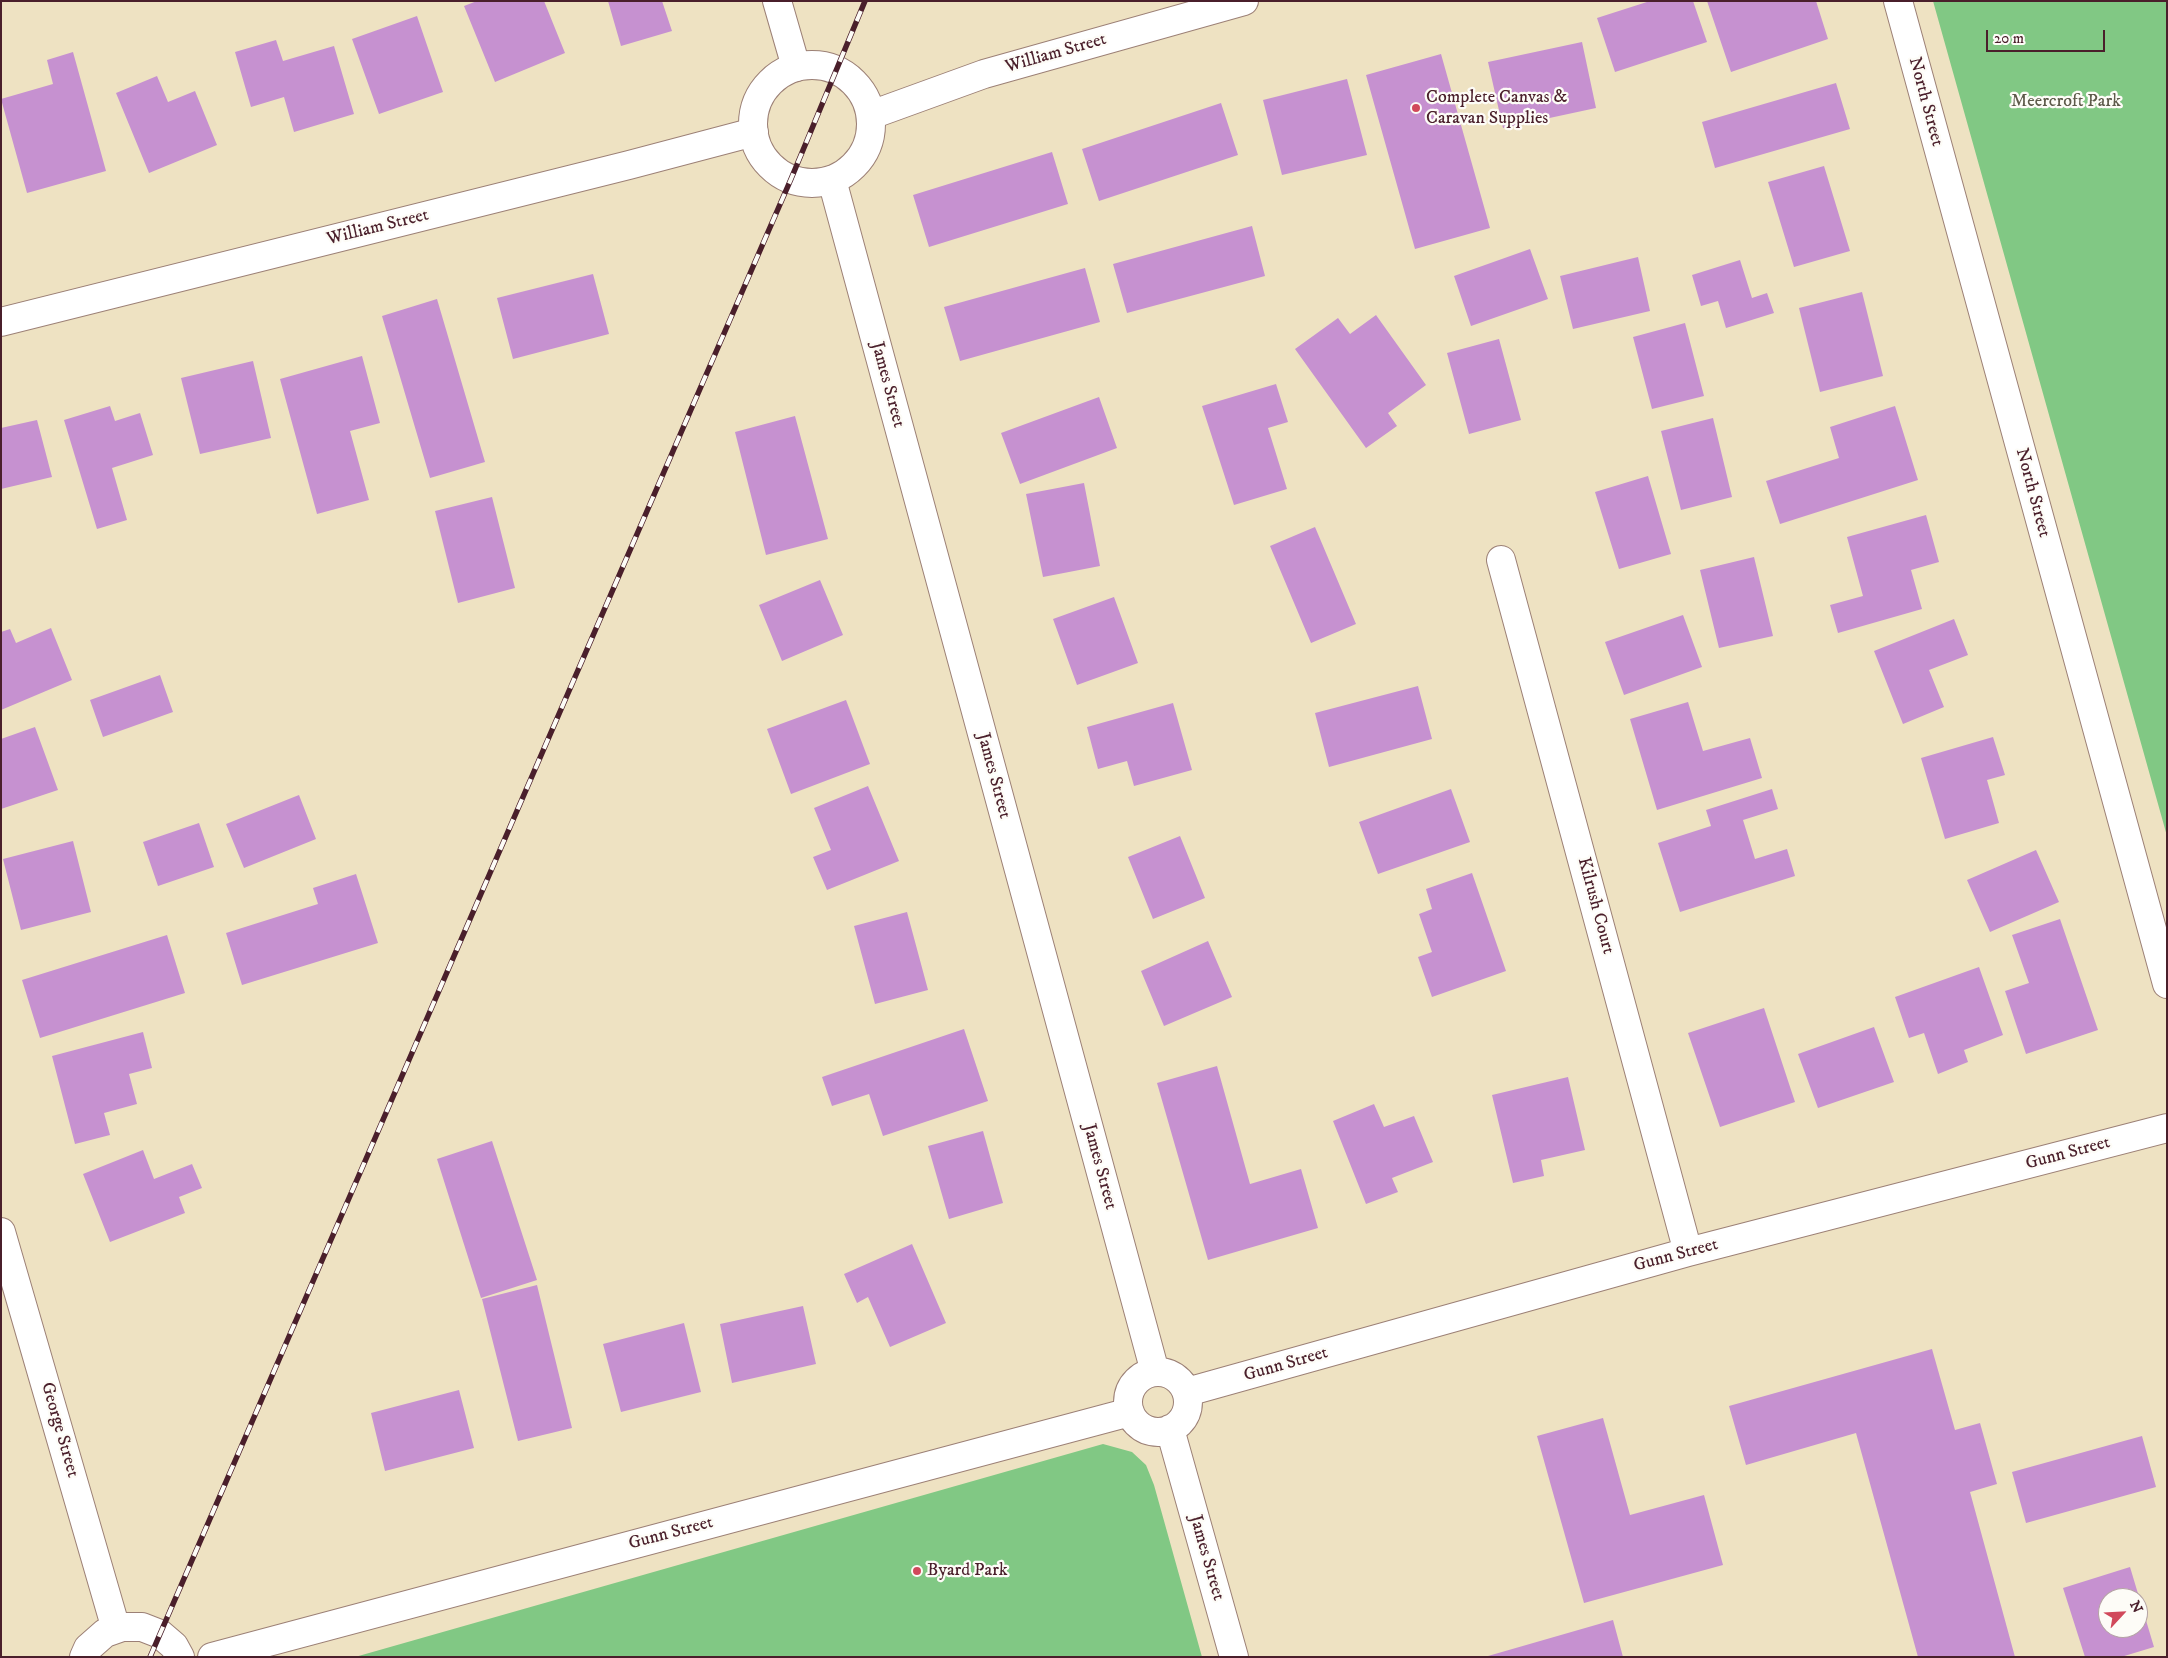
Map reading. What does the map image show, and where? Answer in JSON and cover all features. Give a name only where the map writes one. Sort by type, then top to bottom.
[{"type":"street","points":[[777,1],[796,67]]},
{"type":"street","name":"William Street","points":[[871,114],[984,74],[1244,1]]},
{"type":"street","name":"North Street","points":[[1898,1],[2167,984]]},
{"type":"street","points":[[810,65],[837,70],[854,82],[864,95],[871,114],[870,136],[863,154],[849,170],[832,180],[811,183],[791,179],[774,168],[761,152],[754,132],[755,111],[762,92],[776,77],[796,67],[810,65]]},
{"type":"street","name":"William Street","points":[[1,322],[754,132]]},
{"type":"street","name":"James Street","points":[[832,180],[1155,1372]]},
{"type":"street","name":"Kilrush Court","points":[[1502,560],[1688,1252]]},
{"type":"street","name":"Gunn Street","points":[[1187,1392],[1688,1252],[2167,1128]]},
{"type":"street","name":"George Street","points":[[1,1232],[116,1629]]},
{"type":"street","points":[[1155,1372],[1165,1372],[1175,1377],[1187,1392],[1186,1413],[1181,1422],[1170,1429],[1160,1431],[1149,1430],[1135,1421],[1130,1412],[1128,1401],[1130,1391],[1136,1382],[1145,1375],[1155,1372]]},
{"type":"street","name":"Gunn Street","points":[[212,1657],[1130,1412]]},
{"type":"street","name":"James Street","points":[[1170,1429],[1234,1657]]},
{"type":"street","points":[[84,1657],[88,1648],[99,1638],[116,1629],[142,1627],[160,1634],[174,1646],[180,1657]]},
{"type":"green space","name":"Meercroft Park","points":[[1933,1],[2167,1],[2167,836]]},
{"type":"green space","name":"Byard Park","points":[[1103,1444],[1132,1452],[1146,1465],[1154,1485],[1202,1657],[355,1657]]},
{"type":"building","points":[[477,1],[544,1],[565,53],[495,82],[464,6]]},
{"type":"building","points":[[608,1],[662,1],[672,31],[621,46]]},
{"type":"building","points":[[1650,1],[1693,1],[1707,42],[1615,72],[1597,18]]},
{"type":"building","points":[[1707,1],[1816,1],[1828,39],[1731,72]]},
{"type":"building","points":[[417,16],[443,92],[379,114],[352,39]]},
{"type":"building","points":[[276,40],[283,61],[334,46],[354,114],[294,132],[284,97],[251,107],[235,52]]},
{"type":"building","points":[[1582,42],[1596,108],[1503,128],[1488,62]]},
{"type":"building","points":[[73,52],[106,171],[27,193],[1,99],[53,84],[47,60]]},
{"type":"building","points":[[1441,54],[1490,228],[1415,249],[1366,75]]},
{"type":"building","points":[[157,76],[168,102],[195,91],[217,145],[149,173],[116,93]]},
{"type":"building","points":[[1347,79],[1367,155],[1282,175],[1263,100]]},
{"type":"building","points":[[1836,83],[1850,129],[1715,168],[1702,122]]},
{"type":"building","points":[[1221,103],[1238,155],[1099,201],[1082,149]]},
{"type":"building","points":[[1052,152],[1068,204],[929,247],[913,195]]},
{"type":"building","points":[[1824,166],[1850,251],[1794,267],[1768,182]]},
{"type":"building","points":[[1252,226],[1265,276],[1127,313],[1113,264]]},
{"type":"building","points":[[1530,249],[1548,299],[1471,326],[1454,276]]},
{"type":"building","points":[[1638,257],[1650,311],[1573,329],[1560,276]]},
{"type":"building","points":[[1740,260],[1752,298],[1767,293],[1774,313],[1726,328],[1718,301],[1701,306],[1692,275]]},
{"type":"building","points":[[1085,268],[1100,322],[960,361],[944,307]]},
{"type":"building","points":[[593,274],[609,334],[513,359],[497,298]]},
{"type":"building","points":[[1862,292],[1883,376],[1820,392],[1799,308]]},
{"type":"building","points":[[437,299],[485,462],[430,478],[382,316]]},
{"type":"building","points":[[1376,315],[1426,385],[1388,413],[1397,426],[1366,448],[1295,349],[1338,318],[1350,334]]},
{"type":"building","points":[[1685,323],[1704,396],[1652,409],[1633,337]]},
{"type":"building","points":[[1499,339],[1521,420],[1469,434],[1447,353]]},
{"type":"building","points":[[362,356],[380,423],[350,431],[369,500],[317,514],[280,379]]},
{"type":"building","points":[[253,361],[271,438],[200,454],[181,378]]},
{"type":"building","points":[[1276,384],[1288,422],[1268,428],[1287,489],[1234,505],[1202,406]]},
{"type":"building","points":[[1099,397],[1117,448],[1020,484],[1001,433]]},
{"type":"building","points":[[110,406],[115,421],[140,413],[153,455],[112,468],[127,520],[97,529],[64,420]]},
{"type":"building","points":[[1895,406],[1918,480],[1780,524],[1766,481],[1839,458],[1830,427]]},
{"type":"building","points":[[795,416],[828,539],[766,555],[735,432]]},
{"type":"building","points":[[1713,418],[1732,497],[1681,510],[1661,431]]},
{"type":"building","points":[[37,420],[52,477],[1,489],[1,428]]},
{"type":"building","points":[[1648,476],[1671,554],[1619,569],[1595,492]]},
{"type":"building","points":[[1084,483],[1100,566],[1043,577],[1026,494]]},
{"type":"building","points":[[492,497],[515,588],[458,603],[435,511]]},
{"type":"building","points":[[1926,515],[1939,562],[1911,570],[1922,609],[1838,633],[1830,605],[1863,596],[1847,537]]},
{"type":"building","points":[[1315,527],[1356,624],[1311,643],[1270,546]]},
{"type":"building","points":[[1754,557],[1773,636],[1719,648],[1700,570]]},
{"type":"building","points":[[820,580],[843,635],[782,661],[759,605]]},
{"type":"building","points":[[1114,597],[1138,663],[1077,685],[1053,619]]},
{"type":"building","points":[[1683,615],[1702,667],[1624,695],[1605,642]]},
{"type":"building","points":[[1954,619],[1968,655],[1929,670],[1944,707],[1903,724],[1874,651]]},
{"type":"building","points":[[51,628],[72,680],[1,710],[1,632],[10,629],[16,643]]},
{"type":"building","points":[[160,675],[173,712],[103,737],[90,700]]},
{"type":"building","points":[[1418,686],[1432,739],[1329,767],[1315,713]]},
{"type":"building","points":[[846,700],[870,764],[791,794],[767,729]]},
{"type":"building","points":[[1688,702],[1703,751],[1750,738],[1762,778],[1657,810],[1630,719]]},
{"type":"building","points":[[1173,703],[1192,770],[1134,786],[1127,761],[1098,769],[1087,727]]},
{"type":"building","points":[[35,727],[58,790],[1,809],[1,739]]},
{"type":"building","points":[[1993,737],[2005,775],[1987,780],[1999,823],[1945,839],[1921,758]]},
{"type":"building","points":[[868,786],[899,861],[827,890],[813,857],[831,850],[814,808]]},
{"type":"building","points":[[1451,789],[1470,842],[1378,874],[1359,822]]},
{"type":"building","points":[[1772,789],[1778,809],[1743,820],[1755,859],[1787,849],[1795,876],[1680,912],[1658,843],[1711,826],[1706,810]]},
{"type":"building","points":[[299,795],[316,839],[244,868],[226,824]]},
{"type":"building","points":[[199,823],[214,867],[158,886],[143,842]]},
{"type":"building","points":[[1180,836],[1205,898],[1153,919],[1128,857]]},
{"type":"building","points":[[73,841],[91,912],[21,930],[3,859]]},
{"type":"building","points":[[2036,850],[2059,902],[1990,932],[1967,880]]},
{"type":"building","points":[[1472,873],[1506,971],[1432,997],[1418,957],[1432,952],[1419,914],[1432,909],[1426,889]]},
{"type":"building","points":[[356,874],[378,943],[242,985],[226,933],[318,904],[313,888]]},
{"type":"building","points":[[907,912],[928,990],[875,1004],[854,926]]},
{"type":"building","points":[[2060,919],[2098,1030],[2026,1054],[2005,991],[2029,983],[2012,935]]},
{"type":"building","points":[[167,935],[185,993],[40,1038],[22,980]]},
{"type":"building","points":[[1208,941],[1232,997],[1164,1026],[1141,971]]},
{"type":"building","points":[[1979,967],[2003,1035],[1964,1050],[1968,1062],[1938,1074],[1924,1033],[1909,1038],[1895,997]]},
{"type":"building","points":[[1764,1008],[1795,1102],[1720,1127],[1688,1033]]},
{"type":"building","points":[[1874,1027],[1894,1082],[1818,1108],[1798,1054]]},
{"type":"building","points":[[964,1029],[988,1101],[883,1136],[869,1094],[832,1106],[822,1077]]},
{"type":"building","points":[[143,1032],[152,1068],[129,1074],[137,1104],[104,1113],[110,1135],[75,1144],[52,1056]]},
{"type":"building","points":[[1217,1066],[1250,1184],[1301,1169],[1318,1228],[1208,1260],[1157,1083]]},
{"type":"building","points":[[1568,1077],[1585,1150],[1541,1160],[1544,1176],[1513,1183],[1492,1095]]},
{"type":"building","points":[[1374,1104],[1384,1127],[1414,1116],[1433,1162],[1392,1178],[1398,1192],[1366,1204],[1333,1121]]},
{"type":"building","points":[[983,1131],[1003,1203],[949,1219],[928,1146]]},
{"type":"building","points":[[492,1141],[537,1280],[481,1298],[437,1159]]},
{"type":"building","points":[[143,1150],[154,1179],[192,1164],[202,1188],[179,1197],[185,1213],[110,1242],[83,1174]]},
{"type":"building","points":[[912,1244],[946,1323],[890,1347],[868,1297],[857,1303],[844,1274]]},
{"type":"building","points":[[537,1285],[572,1428],[518,1441],[482,1299]]},
{"type":"building","points":[[803,1306],[816,1364],[732,1383],[720,1324]]},
{"type":"building","points":[[684,1323],[701,1392],[621,1412],[603,1344]]},
{"type":"building","points":[[1932,1349],[1955,1430],[1980,1423],[1997,1484],[1970,1492],[2015,1657],[1918,1657],[1856,1433],[1746,1465],[1729,1406]]},
{"type":"building","points":[[459,1390],[474,1448],[385,1471],[371,1413]]},
{"type":"building","points":[[1603,1418],[1630,1515],[1704,1495],[1723,1565],[1584,1603],[1537,1436]]},
{"type":"building","points":[[2142,1436],[2156,1487],[2026,1523],[2012,1472]]},
{"type":"building","points":[[2130,1567],[2136,1588],[2098,1588],[2098,1638],[2148,1638],[2148,1627],[2154,1647],[2121,1657],[2085,1657],[2063,1588]]},
{"type":"building","points":[[1613,1620],[1623,1657],[1488,1657],[1488,1656]]},
{"type":"railway","points":[[150,1657],[791,179],[865,1]]},
{"type":"place","name":"Complete Canvas & Caravan Supplies","points":[[1416,108]]},
{"type":"place","name":"Byard Park","points":[[917,1571]]}]
